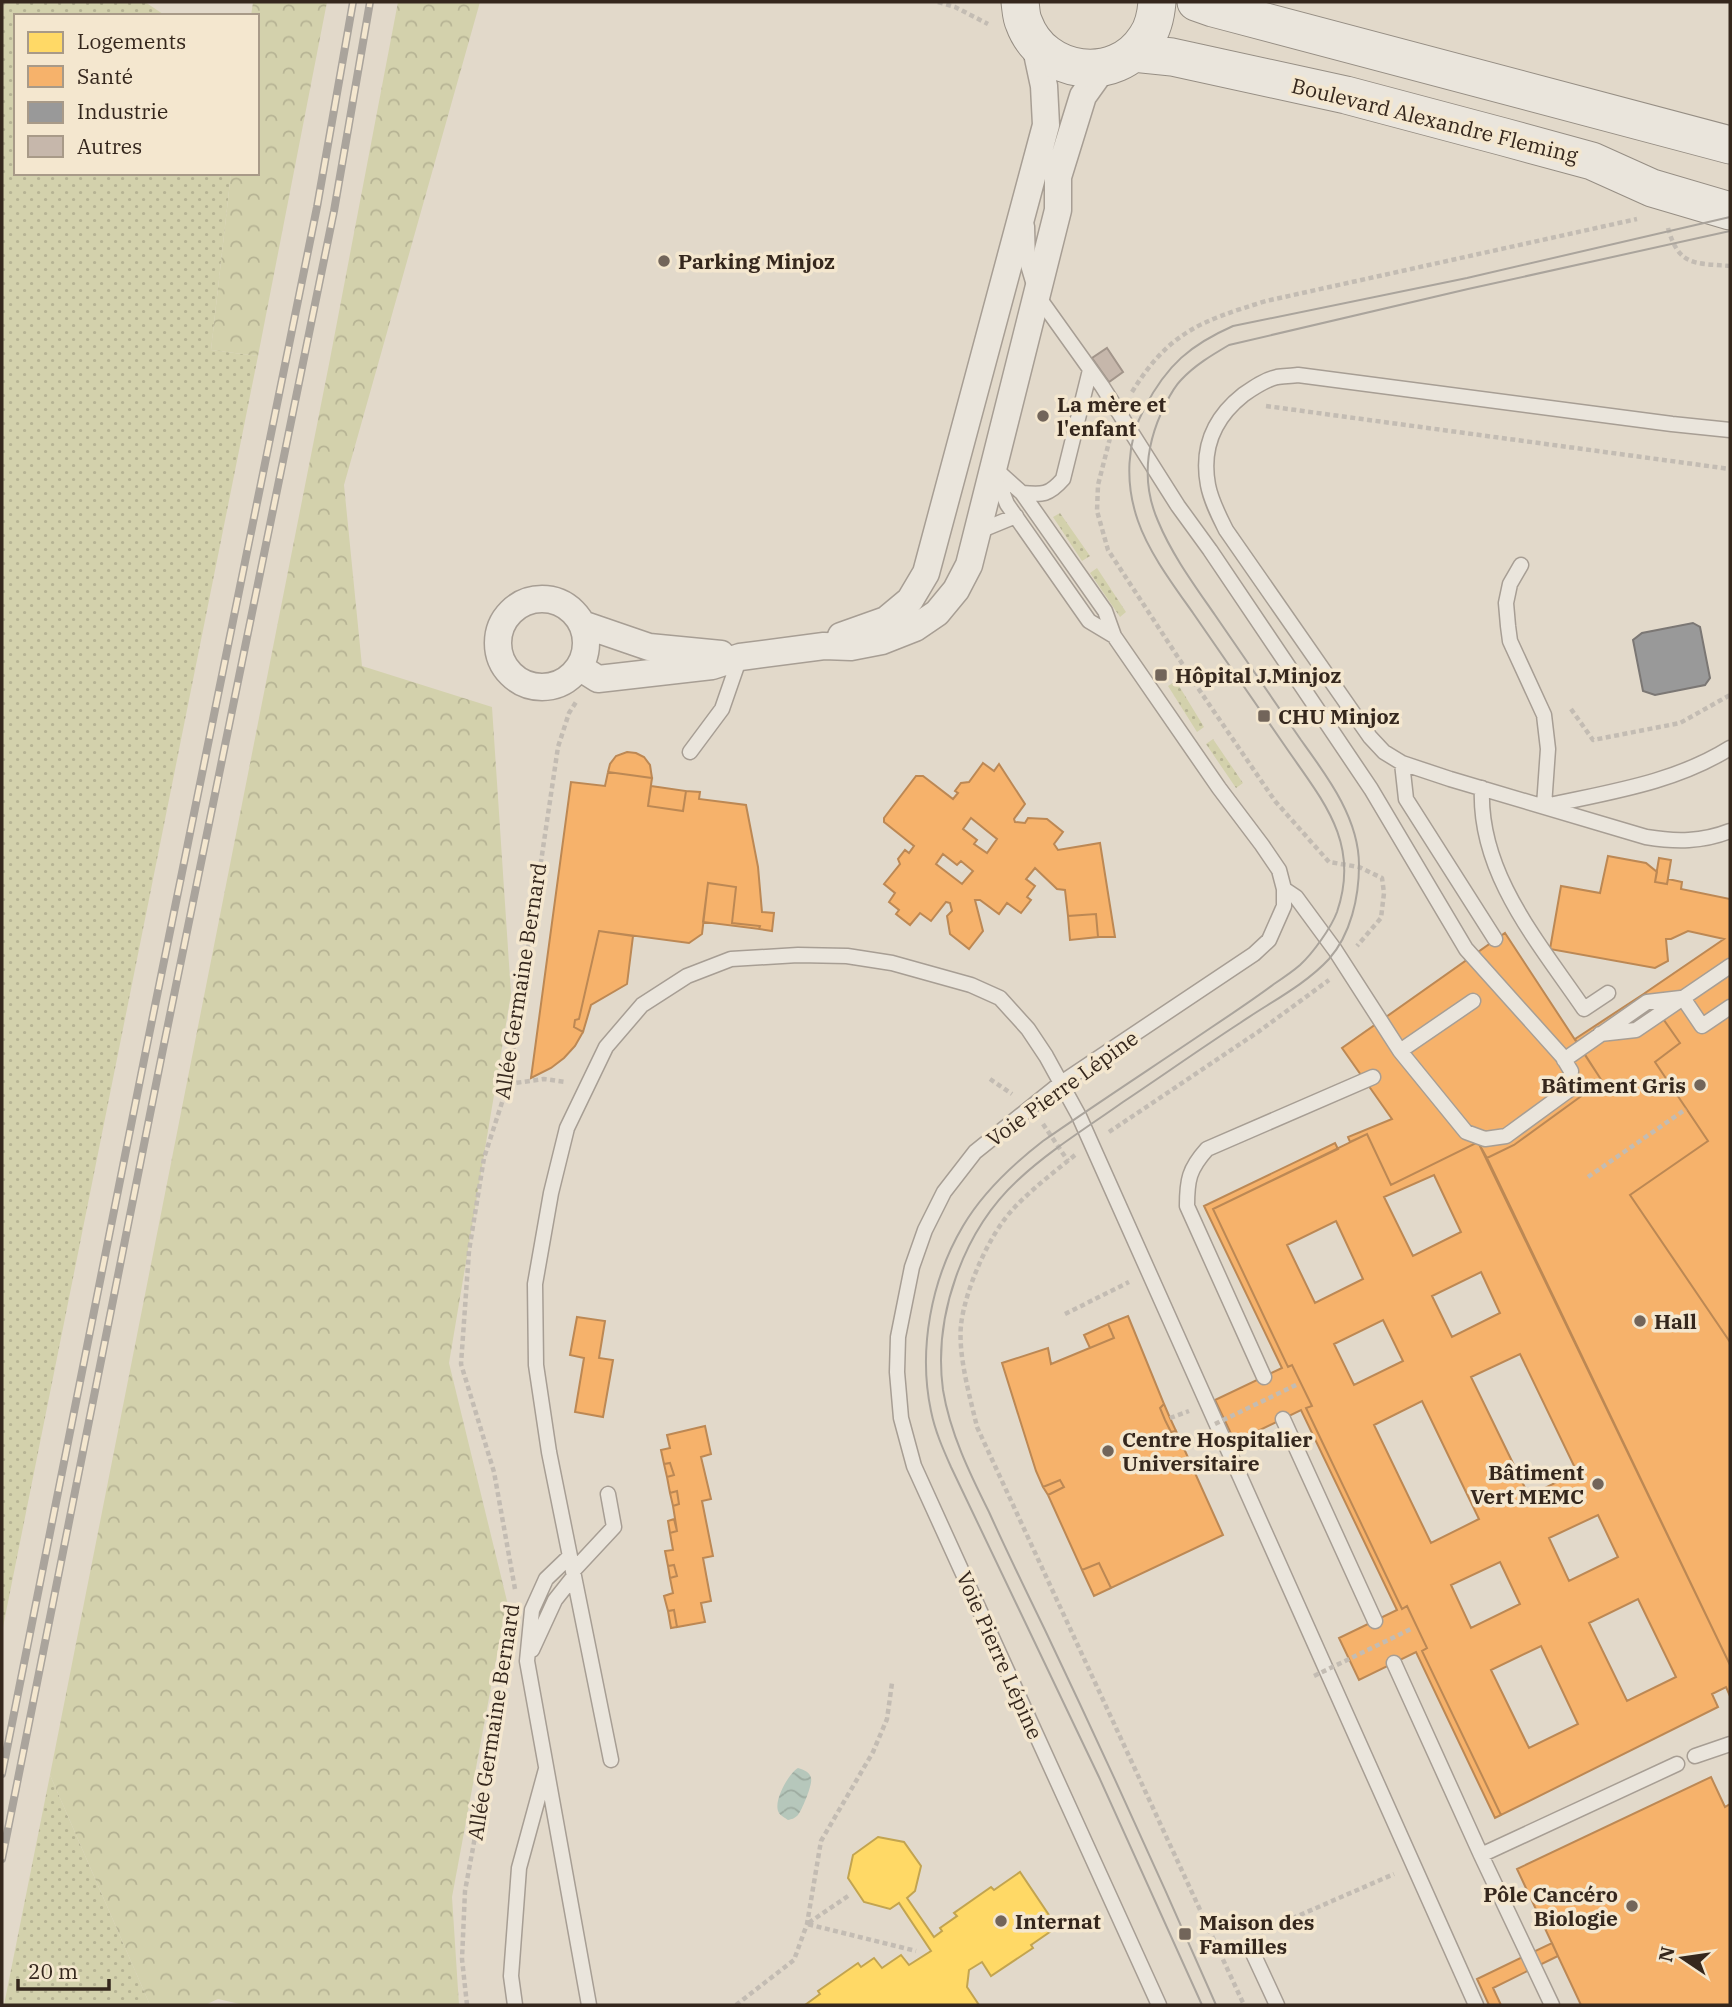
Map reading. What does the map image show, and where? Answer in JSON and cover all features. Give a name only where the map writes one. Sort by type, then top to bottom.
[{"type":"street","points":[[579,667],[598,679],[712,666],[740,657],[824,646],[851,647],[882,641],[915,628],[937,613],[956,590],[969,565],[1058,210],[1058,177],[1083,96],[1118,60],[1146,38],[1155,20],[1157,2]]},
{"type":"street","points":[[1196,2],[1730,145]]},
{"type":"street","name":"Boulevard Alexandre Fleming","points":[[1014,20],[1049,57],[1065,65],[1084,69],[1118,60],[1172,57],[1346,95],[1592,161],[1651,188],[1730,211]]},
{"type":"street","points":[[824,646],[844,635],[886,620],[910,600],[926,573],[1046,125],[1044,86],[1014,20]]},
{"type":"street","points":[[966,425],[993,467]]},
{"type":"street","points":[[551,600],[565,605],[582,624],[586,639],[584,654],[579,667],[569,678],[556,685],[528,685],[515,678],[506,667],[498,640],[510,613],[522,604],[551,600]]},
{"type":"street","points":[[582,624],[649,647],[740,657]]},
{"type":"lane","points":[[993,467],[1022,493],[1105,611],[1114,636],[1279,870],[1284,889],[1297,897],[1400,1051],[1466,1132],[1485,1139],[1506,1136],[1569,1090],[1571,1071],[1564,1060],[1466,949],[1371,789],[1037,295],[1028,265],[1026,204]]},
{"type":"lane","points":[[1022,493],[1041,495],[1054,489],[1063,479],[1090,370]]},
{"type":"lane","points":[[1730,430],[1298,375],[1275,377],[1255,386],[1229,405],[1215,425],[1207,447],[1208,484],[1213,503],[1226,530],[1370,737],[1384,752],[1402,763],[1482,789],[1646,837],[1675,841],[1714,837],[1730,831]]},
{"type":"lane","points":[[993,467],[1007,503],[1089,621],[1114,636]]},
{"type":"lane","points":[[977,532],[1016,516]]},
{"type":"lane","points":[[1210,550],[1230,562],[1251,565]]},
{"type":"lane","points":[[1521,565],[1510,584],[1506,603],[1507,626],[1510,641],[1544,715],[1548,748],[1544,806]]},
{"type":"lane","points":[[690,752],[722,709],[740,657]]},
{"type":"lane","points":[[1544,806],[1655,783],[1711,760],[1730,748]]},
{"type":"lane","points":[[1402,763],[1406,799],[1496,939]]},
{"type":"lane","points":[[1482,789],[1481,809],[1494,863],[1515,908],[1584,1009],[1608,993]]},
{"type":"lane","name":"Voie Pierre Lépine","points":[[1159,2005],[915,1466],[901,1418],[897,1372],[898,1337],[912,1267],[925,1230],[944,1192],[975,1152],[1061,1083],[1254,954],[1269,940],[1284,906],[1284,889]]},
{"type":"lane","points":[[611,1760],[549,1452],[536,1365],[535,1284],[566,1128],[606,1047],[642,1005],[687,975],[731,959],[798,955],[847,956],[892,963],[971,985],[1000,998],[1028,1029],[1079,1116],[1215,1424],[1320,1673],[1340,1700],[1476,2005]]},
{"type":"lane","points":[[1564,1060],[1600,1034],[1636,1030],[1730,966]]},
{"type":"lane","points":[[1683,998],[1702,1026],[1730,1007]]},
{"type":"lane","points":[[1400,1051],[1473,1002]]},
{"type":"lane","points":[[1264,1377],[1188,1206],[1187,1182],[1197,1160],[1207,1149],[1373,1077]]},
{"type":"lane","points":[[1283,1419],[1375,1621]]},
{"type":"lane","points":[[527,1661],[572,1568],[614,1527],[608,1494]]},
{"type":"lane","points":[[572,1568],[546,1579],[532,1609],[527,1661],[589,2005]]},
{"type":"lane","points":[[1394,1663],[1552,2005]]},
{"type":"lane","points":[[1340,1700],[1355,1742],[1469,2005]]},
{"type":"lane","points":[[1695,1756],[1730,1744]]},
{"type":"lane","points":[[1481,1855],[1678,1764]]},
{"type":"lane","points":[[515,2005],[511,1976],[519,1868],[547,1765]]},
{"type":"lane","points":[[1251,1949],[1277,2005]]},
{"type":"path","points":[[938,2],[986,22],[1014,20]]},
{"type":"path","points":[[1349,954],[1381,918],[1384,893],[1382,878],[1359,867],[1329,862],[1275,801],[1108,550],[1097,511],[1098,485],[1110,439],[1132,391],[1146,369],[1167,346],[1195,326],[1218,316],[1266,301],[1638,219]]},
{"type":"path","points":[[1666,222],[1674,248],[1691,263],[1730,266]]},
{"type":"path","points":[[1235,402],[1730,469]]},
{"type":"path","points":[[1571,709],[1593,740],[1680,723],[1730,695]]},
{"type":"path","name":"Allée Germaine Bernard","points":[[514,1598],[516,1585],[494,1472],[461,1364],[469,1251],[484,1158],[508,1084],[558,747],[569,713],[576,702]]},
{"type":"path","points":[[1099,1138],[1258,1032],[1333,977]]},
{"type":"path","points":[[508,1084],[544,1079],[587,1085]]},
{"type":"path","points":[[1588,1177],[1686,1109]]},
{"type":"path","points":[[1078,1152],[1012,1210],[983,1254],[969,1291],[961,1327],[964,1371],[976,1427],[1244,2005]]},
{"type":"path","points":[[1065,1314],[1149,1273]]},
{"type":"path","points":[[1215,1424],[1298,1384]]},
{"type":"path","points":[[1170,1418],[1193,1410]]},
{"type":"path","points":[[1320,1673],[1413,1628]]},
{"type":"path","name":"Allée Germaine Bernard","points":[[467,2005],[462,1959],[465,1891],[505,1663]]},
{"type":"path","points":[[736,2005],[794,1960],[807,1924],[821,1841],[873,1752],[887,1719],[892,1683]]},
{"type":"path","points":[[1258,1934],[1409,1867]]},
{"type":"path","points":[[807,1924],[848,1896]]},
{"type":"path","points":[[807,1924],[916,1951]]},
{"type":"path","points":[[1219,1951],[1227,1947]]},
{"type":"green space","points":[[2,2],[145,2],[163,14],[14,14],[14,175],[231,175],[211,350],[258,356],[2,1632]]},
{"type":"green space","points":[[253,2],[327,2],[258,356],[211,350],[231,175],[259,175],[259,14],[251,14]]},
{"type":"green space","points":[[398,2],[480,2],[344,485],[362,666],[492,707],[511,994],[449,1363],[507,1601],[452,1897],[459,2005],[244,2005],[218,1999],[205,2005],[150,2005],[50,1775]]},
{"type":"green space","points":[[1060,513],[1090,556],[1082,561],[1053,517]]},
{"type":"green space","points":[[1097,568],[1126,612],[1120,617],[1090,573]]},
{"type":"green space","points":[[1176,681],[1204,727],[1197,732],[1168,686]]},
{"type":"green space","points":[[1213,739],[1243,783],[1236,788],[1206,744]]},
{"type":"green space","points":[[50,1775],[150,2005],[4,2005]]},
{"type":"water","points":[[798,1768],[809,1774],[810,1786],[798,1815],[788,1820],[779,1813],[778,1802],[786,1782]]},
{"type":"building: Logements","name":"Internat","points":[[878,1837],[904,1842],[921,1866],[915,1891],[907,1898],[934,1937],[942,1931],[940,1928],[957,1916],[954,1913],[991,1887],[994,1890],[1020,1872],[1057,1927],[1031,1945],[1033,1948],[991,1976],[982,1962],[969,1970],[967,1987],[979,2005],[805,2005],[820,1994],[818,1991],[858,1963],[861,1967],[874,1958],[882,1968],[901,1955],[909,1965],[931,1951],[899,1903],[890,1909],[864,1902],[848,1878],[853,1855]]},
{"type":"building: Santé","points":[[627,752],[644,757],[650,765],[652,778],[608,772],[616,756]]},
{"type":"building: Santé","points":[[983,763],[994,771],[999,764],[1025,804],[1014,819],[1015,822],[1025,823],[1028,818],[1047,819],[1063,832],[1054,844],[1058,850],[1100,843],[1115,937],[1098,937],[1096,914],[1068,916],[1065,890],[1057,889],[1035,868],[1026,879],[1035,886],[1027,897],[1031,900],[1021,913],[1007,903],[999,914],[980,900],[975,900],[983,931],[969,949],[950,934],[947,916],[952,911],[950,903],[946,902],[931,921],[920,913],[910,925],[896,914],[899,910],[889,902],[895,893],[884,884],[900,864],[898,859],[905,850],[909,853],[914,846],[884,822],[884,818],[916,776],[923,776],[953,799],[961,783],[969,782]],"holes":[[[971,818],[997,839],[987,853],[974,844],[977,840],[963,829]],[[943,854],[957,865],[961,861],[973,871],[962,884],[936,864]]]},
{"type":"building: Santé","points":[[608,772],[652,778],[648,806],[683,811],[686,791],[700,792],[699,799],[746,805],[758,867],[762,912],[774,913],[772,931],[759,929],[760,926],[732,923],[736,887],[708,883],[702,934],[689,943],[599,931],[579,1019],[575,1020],[574,1027],[583,1032],[564,1058],[531,1078],[571,782],[605,786]]},
{"type":"building: Santé","points":[[651,786],[686,791],[683,811],[648,806]]},
{"type":"building: Santé","name":"Bâtiment Gris","points":[[1608,856],[1646,863],[1657,872],[1655,882],[1667,884],[1668,879],[1682,882],[1681,889],[1730,899],[1730,1342],[1630,1195],[1708,1141],[1655,1062],[1680,1043],[1645,993],[1724,939],[1688,931],[1666,939],[1668,961],[1655,968],[1550,949],[1561,886],[1600,893]]},
{"type":"building: Santé","points":[[1659,858],[1671,860],[1667,884],[1655,882]]},
{"type":"building: Santé","points":[[708,883],[736,887],[732,923],[760,926],[759,929],[703,922]]},
{"type":"building: Santé","points":[[1096,914],[1098,937],[1070,940],[1068,916]]},
{"type":"building: Santé","points":[[599,931],[633,936],[627,984],[591,1005],[583,1032],[574,1027],[575,1020],[579,1019]]},
{"type":"building: Santé","points":[[1505,933],[1602,1081],[1514,1145],[1487,1158],[1478,1142],[1391,1185],[1367,1134],[1350,1142],[1348,1137],[1392,1119],[1342,1048]]},
{"type":"building: Santé","name":"Hall","points":[[1645,993],[1680,1043],[1655,1062],[1708,1141],[1630,1195],[1730,1342],[1730,1665],[1487,1158],[1514,1145],[1602,1081],[1575,1039]]},
{"type":"building: Santé","name":"Bâtiment Vert MEMC","points":[[1367,1134],[1391,1185],[1478,1142],[1730,1665],[1730,1696],[1726,1687],[1712,1694],[1718,1707],[1501,1815],[1422,1651],[1427,1648],[1407,1606],[1402,1609],[1306,1408],[1312,1406],[1292,1365],[1288,1367],[1213,1209]],"holes":[[[1434,1175],[1461,1232],[1413,1256],[1384,1197]],[[1336,1221],[1363,1279],[1315,1303],[1287,1245]],[[1481,1272],[1500,1313],[1452,1337],[1432,1296]],[[1383,1320],[1403,1361],[1354,1385],[1334,1344]],[[1520,1354],[1577,1472],[1529,1496],[1471,1377]],[[1422,1401],[1479,1519],[1431,1543],[1374,1425]],[[1598,1515],[1618,1557],[1569,1581],[1549,1538]],[[1500,1562],[1520,1604],[1471,1628],[1451,1585]],[[1638,1599],[1676,1677],[1627,1701],[1589,1623]],[[1541,1646],[1578,1724],[1529,1748],[1491,1670]]]},
{"type":"building: Santé","points":[[1335,1143],[1338,1149],[1213,1209],[1288,1367],[1292,1365],[1312,1406],[1306,1408],[1402,1609],[1407,1606],[1427,1648],[1422,1651],[1501,1815],[1495,1818],[1416,1652],[1359,1680],[1339,1638],[1397,1610],[1301,1410],[1235,1442],[1215,1400],[1282,1368],[1204,1206]]},
{"type":"building: Santé","name":"Centre Hospitalier Universitaire","points":[[1128,1316],[1164,1404],[1160,1408],[1165,1420],[1171,1432],[1176,1431],[1223,1535],[1111,1588],[1099,1563],[1082,1570],[1048,1495],[1064,1487],[1060,1480],[1043,1487],[1002,1363],[1048,1348],[1051,1364],[1114,1338],[1108,1324]]},
{"type":"building: Santé","points":[[577,1317],[605,1321],[599,1358],[613,1360],[603,1417],[575,1412],[584,1358],[570,1355]]},
{"type":"building: Santé","points":[[1108,1324],[1114,1338],[1090,1348],[1084,1335]]},
{"type":"building: Santé","points":[[1164,1404],[1176,1431],[1171,1432],[1165,1420],[1160,1408]]},
{"type":"building: Santé","points":[[705,1426],[711,1454],[701,1457],[711,1499],[702,1501],[713,1556],[703,1558],[711,1601],[701,1603],[705,1622],[677,1627],[674,1610],[668,1611],[664,1596],[673,1593],[670,1578],[677,1576],[674,1565],[668,1566],[665,1551],[673,1550],[670,1533],[677,1531],[673,1506],[679,1504],[677,1491],[670,1493],[667,1477],[674,1475],[670,1463],[664,1464],[661,1450],[670,1448],[667,1435]]},
{"type":"building: Santé","points":[[670,1463],[674,1475],[667,1477],[664,1464]]},
{"type":"building: Santé","points":[[1060,1480],[1064,1487],[1048,1495],[1043,1487]]},
{"type":"building: Santé","points":[[677,1491],[679,1504],[673,1506],[670,1493]]},
{"type":"building: Santé","points":[[674,1519],[677,1531],[670,1533],[668,1521]]},
{"type":"building: Santé","points":[[1099,1563],[1111,1588],[1094,1596],[1082,1570]]},
{"type":"building: Santé","points":[[674,1565],[677,1576],[670,1578],[668,1566]]},
{"type":"building: Santé","points":[[674,1610],[677,1627],[671,1628],[668,1611]]},
{"type":"building: Santé","name":"Pôle Cancéro Biologie","points":[[1711,1777],[1725,1807],[1730,1804],[1730,2005],[1581,2005],[1517,1869]]},
{"type":"building: Santé","points":[[1552,1943],[1558,1956],[1493,1988],[1501,2005],[1489,2005],[1477,1979]]},
{"type":"building: Industrie","points":[[1693,623],[1700,627],[1710,678],[1705,685],[1655,695],[1643,691],[1633,640],[1642,633]]},
{"type":"building: Autres","points":[[1107,348],[1123,372],[1109,382],[1092,358]]},
{"type":"tram line","points":[[1202,2005],[1099,1777],[945,1453],[937,1433],[927,1388],[927,1340],[935,1292],[963,1226],[989,1190],[1009,1169],[1043,1141],[1300,965],[1331,925],[1343,887],[1341,843],[1324,804],[1170,580],[1143,533],[1134,507],[1129,478],[1134,434],[1153,392],[1171,368],[1192,349],[1233,326],[1467,278],[1730,217]]},
{"type":"tram line","points":[[1216,2005],[1111,1770],[968,1468],[946,1406],[941,1362],[948,1304],[956,1276],[967,1249],[999,1201],[1030,1169],[1069,1139],[1309,977],[1337,949],[1348,927],[1355,902],[1359,877],[1358,848],[1348,814],[1340,798],[1184,570],[1158,521],[1149,492],[1148,477],[1154,434],[1165,405],[1178,383],[1198,365],[1229,345],[1730,231]]},
{"type":"railway","points":[[2,1774],[317,207],[353,2]]},
{"type":"railway","points":[[2,1859],[162,1054],[334,211],[370,2]]},
{"type":"place","name":"Parking Minjoz","points":[[664,261]]},
{"type":"place","name":"La mère et l'enfant","points":[[1043,416]]},
{"type":"place","name":"Hôpital J.Minjoz","points":[[1161,675]]},
{"type":"place","name":"CHU Minjoz","points":[[1264,716]]},
{"type":"place","name":"Bâtiment Gris","points":[[1700,1085]]},
{"type":"place","name":"Hall","points":[[1640,1321]]},
{"type":"place","name":"Centre Hospitalier Universitaire","points":[[1108,1451]]},
{"type":"place","name":"Bâtiment Vert MEMC","points":[[1598,1484]]},
{"type":"place","name":"Pôle Cancéro Biologie","points":[[1632,1906]]},
{"type":"place","name":"Internat","points":[[1001,1921]]},
{"type":"place","name":"Maison des Familles","points":[[1185,1934]]}]
